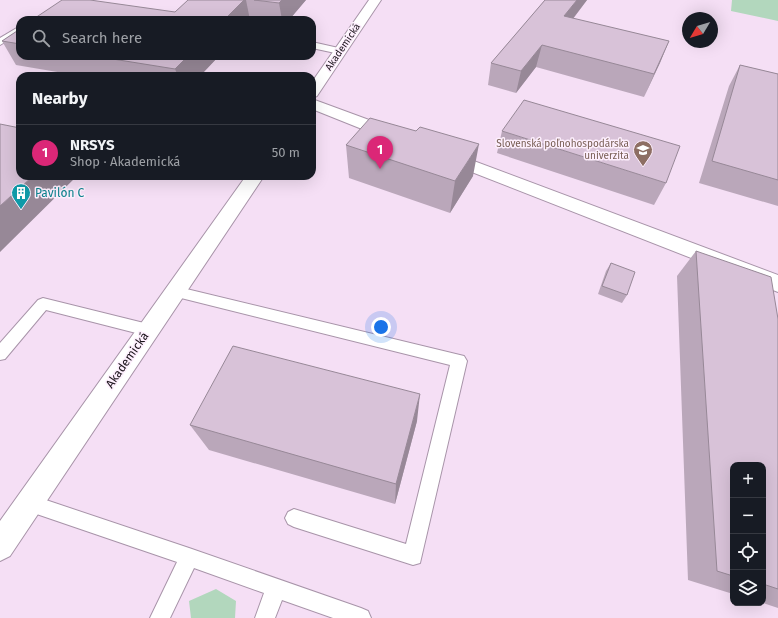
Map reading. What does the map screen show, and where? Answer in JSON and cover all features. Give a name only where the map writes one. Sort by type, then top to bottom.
[{"type":"street","name":"Akademická","points":[[316,87],[374,0]]},
{"type":"street","points":[[316,106],[407,141]]},
{"type":"street","points":[[429,149],[778,284]]},
{"type":"street","name":"Akademická","points":[[0,546],[28,502],[252,180]]},
{"type":"lane","points":[[0,42],[16,32]]},
{"type":"lane","points":[[316,46],[340,51]]},
{"type":"lane","points":[[174,291],[459,361],[413,556],[294,518]]},
{"type":"lane","points":[[0,354],[43,304],[148,330]]},
{"type":"lane","points":[[28,502],[361,618]]},
{"type":"lane","points":[[160,618],[189,557]]},
{"type":"lane","points":[[265,618],[276,588]]},
{"type":"green space","points":[[732,0],[778,0],[778,21],[731,11]]},
{"type":"green space","points":[[216,589],[236,601],[235,618],[191,618],[189,601]]},
{"type":"building","points":[[62,0],[90,0],[175,12],[188,0],[244,0],[228,16],[38,16]]},
{"type":"building","points":[[254,0],[282,0],[279,3]]},
{"type":"building","points":[[545,0],[577,0],[564,16],[669,41],[654,74],[542,45],[521,71],[491,63]]},
{"type":"building","points":[[16,32],[16,43],[2,41]]},
{"type":"building","points":[[119,60],[184,60],[175,69]]},
{"type":"building","points":[[740,65],[778,74],[778,180],[712,161]]},
{"type":"building","points":[[524,100],[680,146],[666,183],[502,131]]},
{"type":"building","points":[[370,118],[416,131],[420,127],[479,144],[455,181],[346,145]]},
{"type":"building","points":[[0,124],[16,127],[16,180],[29,180],[0,206]]},
{"type":"building","points":[[696,251],[771,277],[778,319],[778,589],[766,585],[766,462],[730,462],[730,575],[717,571]]},
{"type":"building","points":[[611,263],[635,272],[627,295],[602,286]]},
{"type":"building","points":[[233,346],[420,394],[396,484],[190,425]]},
{"type":"place","name":"Slovenská poľnohospodárska univerzita","points":[[643,167]]},
{"type":"place","name":"NRSYS","points":[[380,169]]},
{"type":"place","name":"Pavilón C","points":[[21,210]]}]
